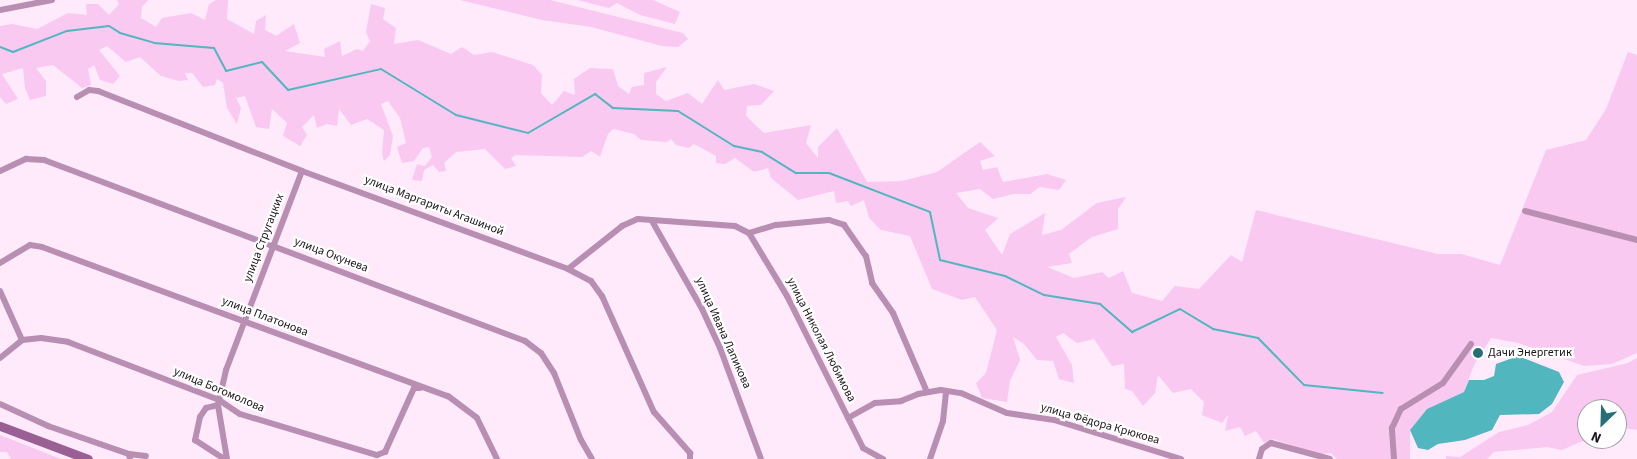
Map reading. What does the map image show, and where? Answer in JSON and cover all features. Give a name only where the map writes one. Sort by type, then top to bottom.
[{"type":"main road","points":[[0,426],[88,459]]},
{"type":"street","points":[[0,10],[52,0]]},
{"type":"street","name":"улица Маргариты Агашиной","points":[[77,97],[89,90],[98,91],[302,171],[568,269],[596,287],[654,412],[691,458]]},
{"type":"street","name":"улица Окунева","points":[[0,171],[26,159],[44,160],[273,245],[533,346],[554,374],[592,459]]},
{"type":"street","name":"улица Стругацких","points":[[226,459],[219,403],[244,321],[302,171]]},
{"type":"street","points":[[1524,211],[1637,240]]},
{"type":"street","points":[[568,269],[622,226],[638,219],[735,226],[748,233],[776,225],[829,220],[844,225],[866,256],[872,283],[893,313],[927,392]]},
{"type":"street","name":"улица Ивана Лапикова","points":[[652,221],[710,324],[730,369],[761,459]]},
{"type":"street","name":"улица Николая Любимова","points":[[748,233],[758,242],[863,448],[884,459]]},
{"type":"street","name":"улица Платонова","points":[[0,263],[30,245],[42,247],[448,396],[470,411],[497,459]]},
{"type":"street","points":[[0,291],[22,340],[0,358]]},
{"type":"street","name":"улица Богомолова","points":[[22,340],[53,338],[84,347],[219,403],[240,414],[376,455],[385,452],[400,414],[413,392]]},
{"type":"street","points":[[1394,459],[1392,428],[1401,409],[1443,383],[1471,344]]},
{"type":"street","points":[[395,378],[413,386],[413,392]]},
{"type":"street","points":[[413,392],[414,388],[427,388]]},
{"type":"street","points":[[931,458],[944,421],[946,391]]},
{"type":"street","name":"улица Фёдора Крюкова","points":[[848,418],[875,402],[901,401],[927,392],[946,391],[961,393],[1007,413],[1054,420],[1170,458],[1181,459]]},
{"type":"street","points":[[219,403],[206,408],[203,412],[195,440],[226,459]]},
{"type":"street","points":[[0,404],[48,426],[129,457],[146,456]]},
{"type":"street","points":[[1259,459],[1262,449],[1271,443],[1330,459]]},
{"type":"shaded area","points":[[117,0],[148,0],[142,7],[141,18],[156,27],[162,18],[191,13],[205,20],[209,4],[216,0],[228,0],[227,19],[254,34],[256,21],[266,15],[265,30],[276,36],[294,24],[300,43],[285,51],[325,57],[324,49],[340,41],[342,56],[357,49],[363,51],[370,41],[366,32],[371,4],[385,8],[383,19],[396,28],[394,44],[418,40],[451,54],[462,47],[474,55],[492,52],[533,65],[542,75],[541,93],[552,105],[564,91],[575,95],[574,79],[590,68],[613,69],[618,86],[629,94],[632,87],[644,85],[644,73],[667,67],[656,82],[656,94],[666,101],[688,93],[702,104],[718,80],[724,90],[754,84],[774,91],[761,105],[747,106],[746,116],[764,133],[811,125],[806,143],[818,158],[818,147],[837,128],[867,182],[902,181],[937,172],[980,142],[995,156],[980,161],[983,170],[997,167],[1003,182],[1047,174],[1066,180],[1059,190],[1040,187],[1030,194],[1014,194],[993,199],[980,189],[956,193],[968,208],[998,218],[985,230],[1002,255],[1010,234],[1045,213],[1042,235],[1061,230],[1097,203],[1126,197],[1118,209],[1118,229],[1092,237],[1069,254],[1072,263],[1047,267],[1074,278],[1102,272],[1109,278],[1123,271],[1132,293],[1162,301],[1175,286],[1199,289],[1231,255],[1242,262],[1256,210],[1438,254],[1461,254],[1500,265],[1546,150],[1586,140],[1606,109],[1628,52],[1637,55],[1637,353],[1612,364],[1584,366],[1518,343],[1491,338],[1474,365],[1464,392],[1427,409],[1410,430],[1410,459],[1337,459],[1331,453],[1308,456],[1300,448],[1273,439],[1264,443],[1256,431],[1245,436],[1240,427],[1225,431],[1228,415],[1222,423],[1202,415],[1204,402],[1191,389],[1173,393],[1158,375],[1155,393],[1143,406],[1132,391],[1125,389],[1124,364],[1112,366],[1094,339],[1077,343],[1063,333],[1056,337],[1072,365],[1074,383],[1059,379],[1053,361],[1037,360],[1024,344],[1013,337],[1020,360],[1010,381],[1007,402],[982,398],[976,383],[986,373],[997,330],[975,297],[962,300],[932,289],[910,236],[881,230],[869,218],[864,200],[851,206],[848,201],[836,203],[834,191],[798,200],[771,178],[768,168],[754,172],[735,158],[725,164],[716,163],[716,156],[694,144],[689,148],[676,145],[671,139],[667,142],[641,140],[634,134],[613,129],[608,134],[600,157],[591,151],[582,157],[515,155],[511,158],[516,166],[505,169],[485,149],[456,152],[444,163],[446,171],[439,172],[433,165],[424,170],[422,181],[412,180],[417,164],[425,166],[432,157],[429,147],[423,148],[414,161],[402,163],[397,147],[406,143],[400,118],[388,101],[381,104],[393,136],[390,155],[384,161],[382,154],[384,130],[367,119],[351,125],[339,109],[337,126],[327,124],[317,128],[314,115],[302,127],[307,135],[300,146],[283,136],[287,123],[272,109],[269,129],[256,127],[245,96],[236,98],[241,108],[237,124],[227,108],[223,83],[217,79],[215,85],[203,87],[192,73],[185,73],[188,80],[179,81],[161,76],[140,57],[126,62],[107,46],[99,50],[120,76],[113,84],[100,80],[94,65],[88,69],[91,85],[82,88],[53,65],[36,68],[46,81],[46,96],[30,100],[25,88],[23,68],[2,74],[18,99],[6,104],[0,97],[0,26],[12,24],[37,29],[68,13],[87,15],[86,4],[98,4],[109,15],[119,4]]},
{"type":"shaded area","points":[[460,0],[550,0],[683,33],[688,39],[678,47],[662,46],[591,27],[542,20]]},
{"type":"shaded area","points":[[577,0],[653,0],[680,12],[675,24],[640,15],[617,3],[609,8]]},
{"type":"shaded area","points":[[1637,358],[1637,430],[1627,428],[1627,399],[1577,399],[1577,443],[1562,450],[1547,447],[1494,452],[1487,459],[1446,459],[1446,456],[1460,457],[1499,432],[1528,425],[1552,412],[1577,375],[1628,363]]},
{"type":"shaded area","points":[[0,435],[61,459],[11,459],[7,452],[0,452]]},
{"type":"water","points":[[1518,356],[1559,372],[1564,382],[1552,404],[1539,414],[1500,415],[1492,430],[1465,440],[1438,444],[1428,450],[1418,448],[1410,430],[1427,409],[1464,392],[1469,380],[1484,380],[1494,376],[1496,364]]},
{"type":"waterway","points":[[0,47],[13,52],[67,31],[109,26],[120,33],[154,43],[214,48],[226,71],[262,62],[288,90],[381,69],[456,115],[528,133],[595,94],[613,108],[678,111],[734,146],[762,152],[796,173],[829,173],[930,212],[940,260],[1005,276],[1044,295],[1100,304],[1132,332],[1180,309],[1213,329],[1258,338],[1304,385],[1383,393]]},
{"type":"place","name":"Дачи Энергетик","points":[[1478,353]]}]
